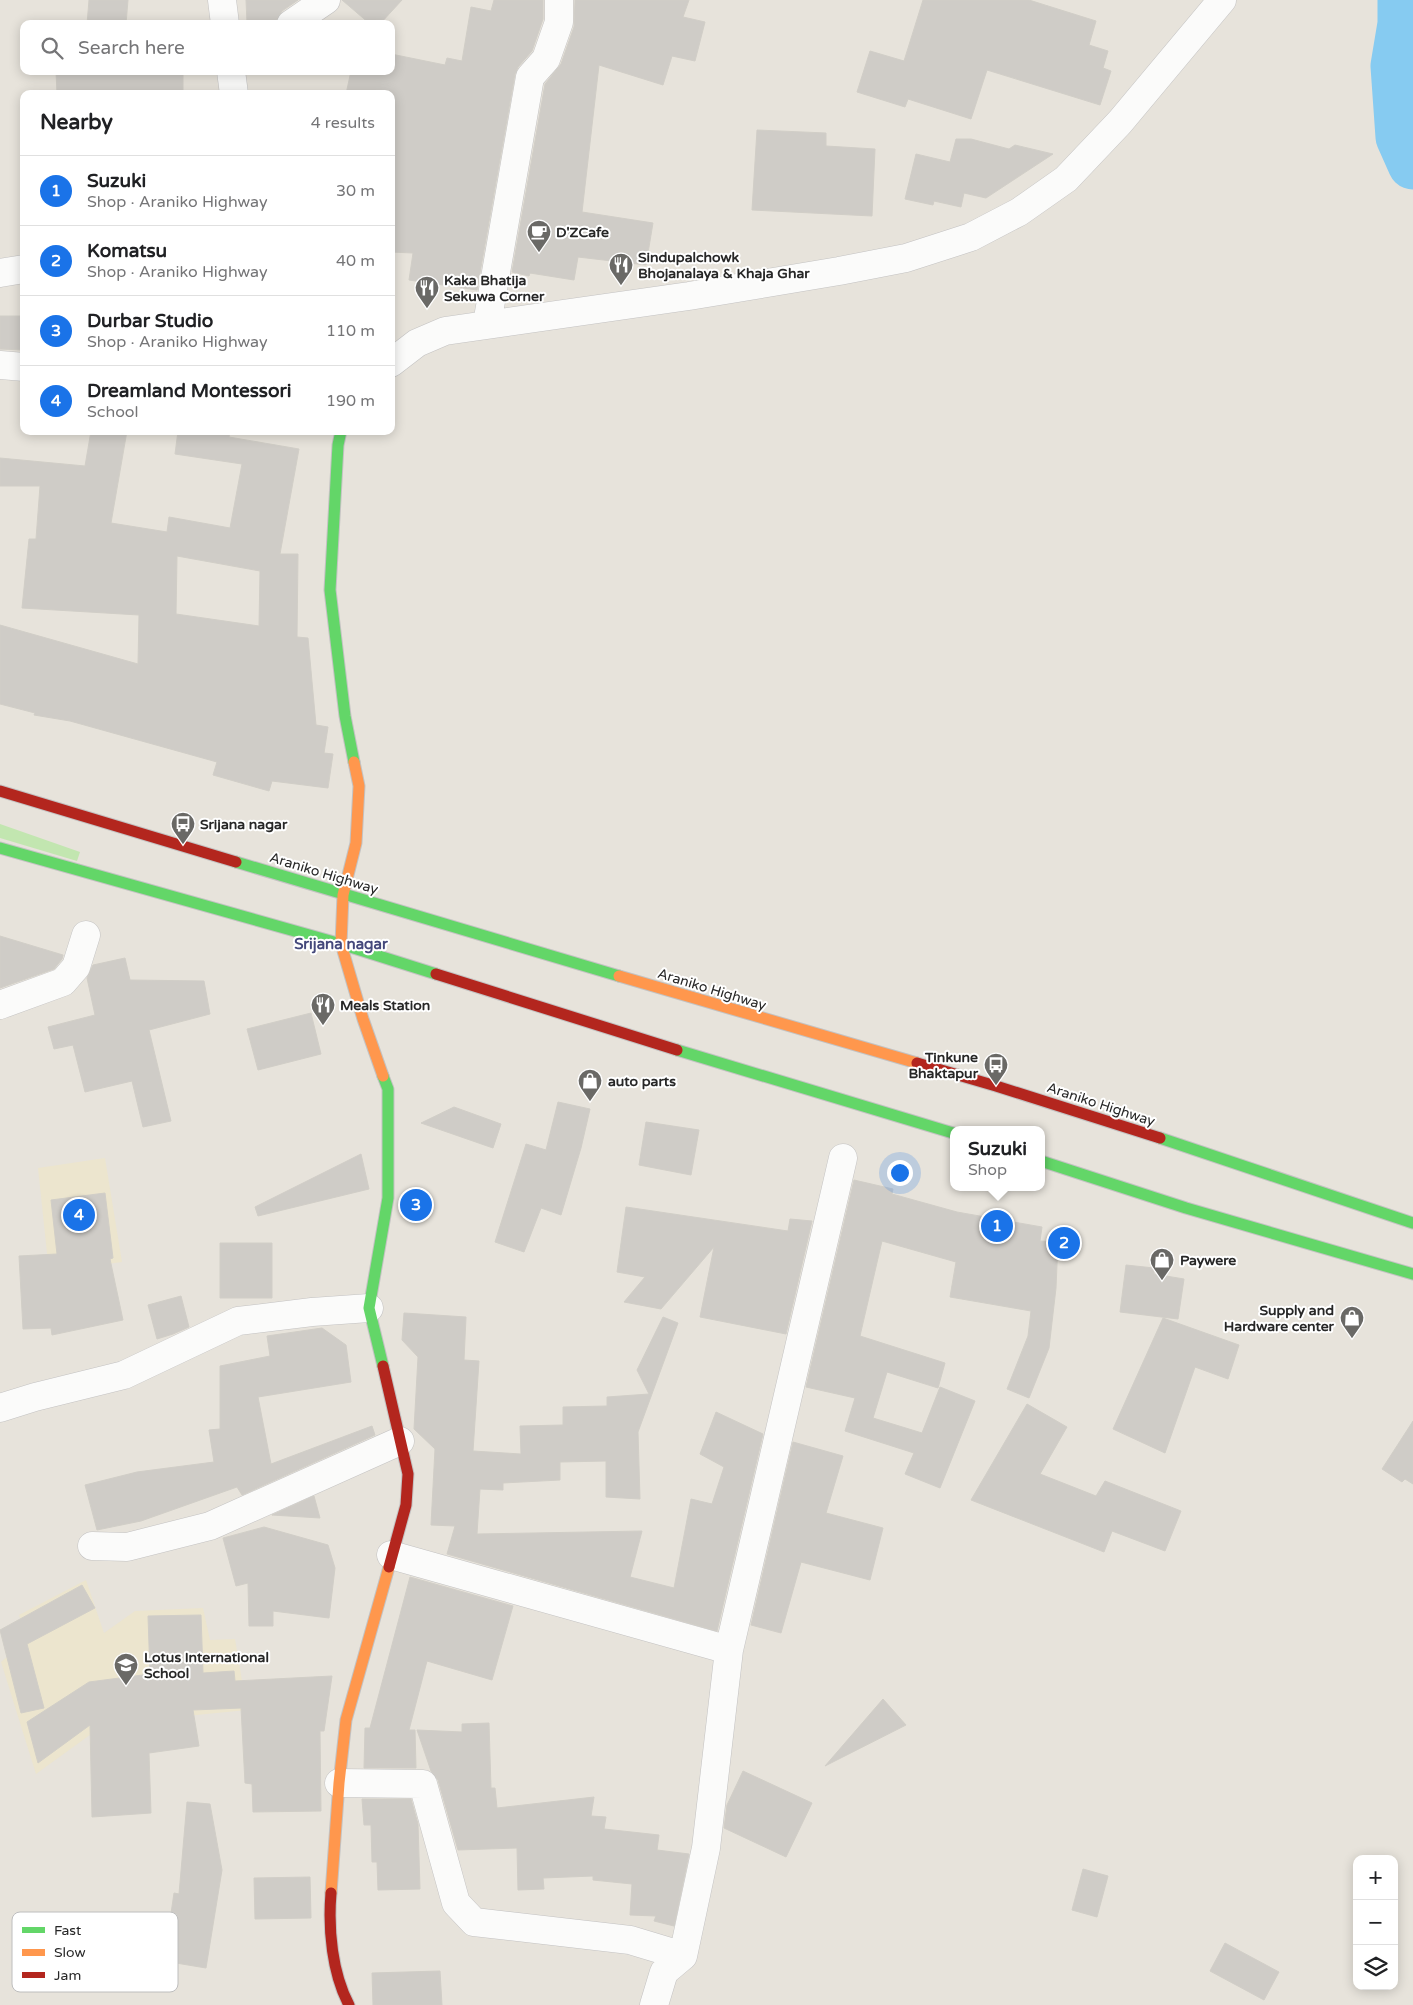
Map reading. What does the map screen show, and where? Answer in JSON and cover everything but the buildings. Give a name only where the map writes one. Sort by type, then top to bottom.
[{"type":"main road","points":[[340,435],[332,520],[330,590],[344,707],[359,786],[356,843],[343,895],[341,944],[363,1019],[388,1089],[388,1198],[370,1308],[408,1474],[406,1505],[346,1720],[339,1782],[329,1916],[333,1950],[342,1992],[349,2005]]},
{"type":"main road","name":"Araniko Highway","points":[[0,791],[343,895],[996,1086],[1206,1153],[1413,1223]]},
{"type":"main road","points":[[0,848],[341,944],[684,1052],[950,1132]]},
{"type":"main road","points":[[1045,1162],[1186,1208],[1413,1274]]},
{"type":"street","points":[[222,0],[224,20]]},
{"type":"street","points":[[297,20],[326,0]]},
{"type":"street","points":[[487,324],[530,77],[546,59],[559,22],[559,0]]},
{"type":"street","points":[[395,359],[417,343],[446,331],[689,296],[839,271],[906,258],[971,238],[1019,212],[1066,179],[1120,122],[1222,0]]},
{"type":"street","points":[[231,75],[233,90]]},
{"type":"street","points":[[0,273],[20,269]]},
{"type":"street","points":[[0,364],[20,366]]},
{"type":"street","points":[[0,1005],[63,982],[76,967],[86,935]]},
{"type":"street","points":[[654,2005],[664,1972],[683,1956],[706,1848],[729,1650],[843,1158]]},
{"type":"street","points":[[0,1408],[35,1397],[124,1375],[238,1321],[312,1312],[370,1308]]},
{"type":"street","points":[[92,1546],[128,1548],[210,1526],[400,1441]]},
{"type":"street","points":[[391,1555],[729,1650]]},
{"type":"street","points":[[339,1782],[423,1784],[456,1903],[474,1922],[630,1940],[683,1956]]},
{"type":"shaded area","points":[[105,1158],[122,1262],[49,1272],[38,1168]]},
{"type":"shaded area","name":"Lotus International School","points":[[86,1580],[104,1633],[135,1611],[203,1608],[210,1640],[235,1639],[247,1710],[105,1724],[36,1774],[1,1662],[27,1640],[19,1615]]},
{"type":"green space","points":[[0,824],[80,852],[77,861],[0,838]]},
{"type":"waterway","points":[[1403,0],[1403,24],[1396,66],[1401,137],[1413,164]]},
{"type":"traffic: fast","points":[[340,435],[330,590],[345,716],[354,762]]},
{"type":"traffic: fast","points":[[0,848],[341,944],[436,974]]},
{"type":"traffic: fast","points":[[236,862],[619,976]]},
{"type":"traffic: fast","points":[[677,1050],[950,1132]]},
{"type":"traffic: fast","points":[[383,1076],[388,1089],[388,1198],[369,1308],[383,1366]]},
{"type":"traffic: fast","points":[[1160,1138],[1413,1223]]},
{"type":"traffic: fast","points":[[1045,1162],[1186,1208],[1413,1274]]},
{"type":"traffic: slow","points":[[354,762],[359,786],[356,843],[343,895],[341,944],[363,1019],[383,1076]]},
{"type":"traffic: slow","points":[[619,976],[917,1063]]},
{"type":"traffic: slow","points":[[331,1893],[339,1783],[346,1720],[389,1567]]},
{"type":"traffic: jam","points":[[0,791],[236,862]]},
{"type":"traffic: jam","points":[[436,974],[677,1050]]},
{"type":"traffic: jam","points":[[917,1063],[1160,1138]]},
{"type":"traffic: jam","points":[[383,1366],[408,1474],[406,1505],[389,1567]]},
{"type":"traffic: jam","points":[[331,1893],[332,1950],[343,1992],[349,2005]]},
{"type":"place","name":"D'ZCafe","points":[[539,253]]},
{"type":"place","name":"Sindupalchowk Bhojanalaya & Khaja Ghar","points":[[621,286]]},
{"type":"place","name":"Kaka Bhatija Sekuwa Corner","points":[[427,309]]},
{"type":"place","name":"Srijana nagar","points":[[183,845]]},
{"type":"place","name":"Meals Station","points":[[323,1026]]},
{"type":"place","name":"Tinkune Bhaktapur","points":[[996,1086]]},
{"type":"place","name":"auto parts","points":[[590,1102]]},
{"type":"place","name":"Durbar Studio","points":[[416,1205]]},
{"type":"place","name":"Dreamland Montessori","points":[[79,1215]]},
{"type":"place","name":"Suzuki","points":[[997,1226]]},
{"type":"place","name":"Komatsu","points":[[1064,1243]]},
{"type":"place","name":"Paywere","points":[[1162,1281]]},
{"type":"place","name":"Supply and Hardware center","points":[[1352,1339]]},
{"type":"place","name":"Lotus International School","points":[[126,1686]]},
{"type":"district","name":"Srijana nagar","points":[[341,944]]}]
